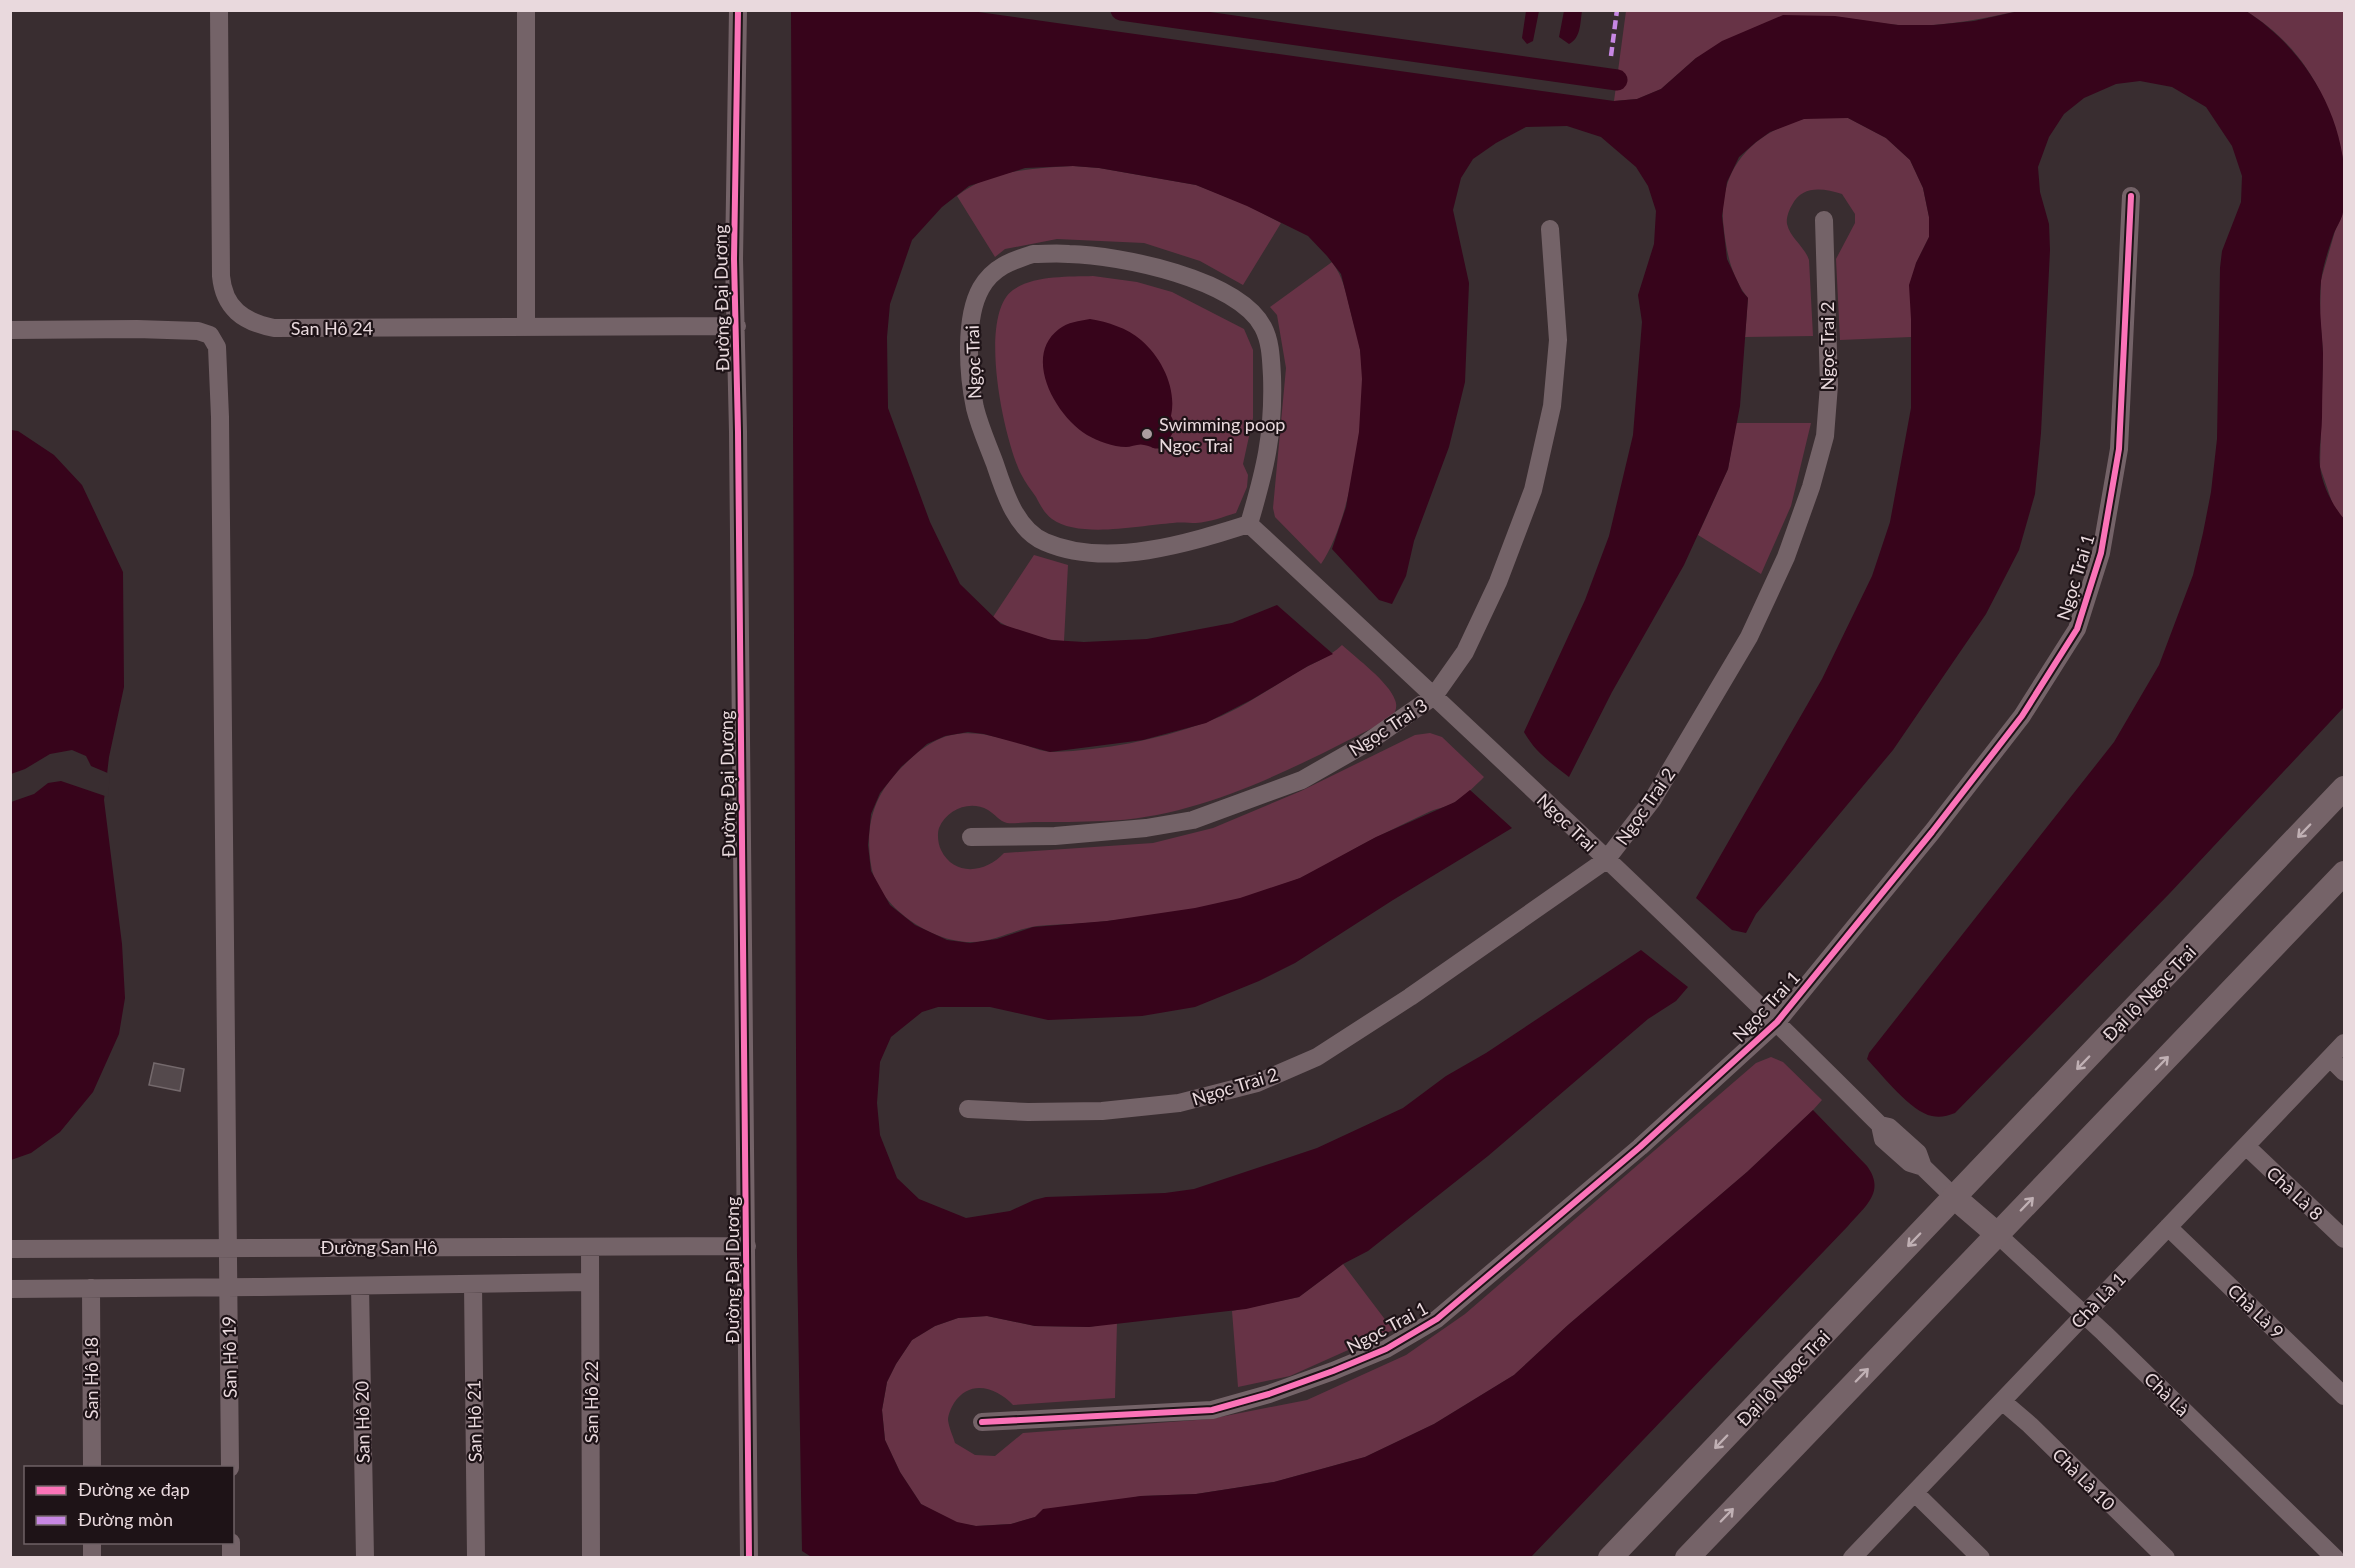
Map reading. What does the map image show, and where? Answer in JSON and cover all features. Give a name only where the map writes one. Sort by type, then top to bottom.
[{"type":"main road","name":"Đại lộ Ngọc Trai","points":[[1610,1557],[2344,788]]},
{"type":"main road","points":[[1687,1557],[2344,873]]},
{"type":"main road","points":[[1955,1198],[1997,1234]]},
{"type":"street","name":"San Hô 24","points":[[219,10],[221,276],[223,291],[228,303],[236,311],[260,325],[274,328],[737,326]]},
{"type":"street","points":[[526,10],[533,53],[533,212],[526,327]]},
{"type":"street","name":"Đường Đại Dương","points":[[738,10],[734,259],[737,326],[749,1557]]},
{"type":"street","name":"Ngọc Trai 1","points":[[982,1422],[1212,1410],[1269,1394],[1333,1371],[1386,1348],[1437,1319],[1640,1147],[1777,1022],[1932,832],[2022,716],[2077,629],[2102,553],[2119,449],[2131,196]]},
{"type":"street","name":"Ngọc Trai 2","points":[[968,1109],[1028,1112],[1102,1111],[1179,1103],[1257,1083],[1317,1058],[1420,990],[1606,860],[1653,799],[1749,637],[1786,556],[1811,487],[1825,436],[1828,385],[1824,220]]},
{"type":"street","name":"Ngọc Trai 3","points":[[971,837],[1055,836],[1146,828],[1193,820],[1302,780],[1365,744],[1434,696],[1465,652],[1498,582],[1533,490],[1552,406],[1558,340],[1551,229]]},
{"type":"street","name":"Ngọc Trai","points":[[1033,254],[1070,254],[1117,259],[1162,269],[1210,285],[1238,300],[1254,313],[1265,330],[1271,355],[1273,412],[1264,472],[1249,524],[1198,540],[1125,553],[1097,553],[1058,547],[1043,542],[1030,533],[1016,514],[1004,491],[975,407],[971,368],[971,320],[980,289],[993,272],[1011,261],[1033,254]]},
{"type":"street","name":"San Hô 19","points":[[10,330],[137,329],[198,332],[210,335],[217,347],[220,441],[230,1466]]},
{"type":"street","name":"Ngọc Trai","points":[[1249,524],[1434,696],[1777,1022],[1880,1125],[1883,1139],[1910,1163],[1923,1167],[1955,1198]]},
{"type":"street","name":"Chà Là 1","points":[[1852,1557],[2344,1043]]},
{"type":"street","points":[[2330,1058],[2344,1072]]},
{"type":"street","name":"Chà Là 8","points":[[2246,1146],[2344,1239]]},
{"type":"street","name":"Chà Là 9","points":[[2168,1227],[2344,1396]]},
{"type":"street","name":"Chà Là","points":[[1997,1234],[2335,1557]]},
{"type":"street","name":"Đường San Hô","points":[[10,1249],[747,1246]]},
{"type":"street","name":"San Hô 22","points":[[590,1247],[591,1557]]},
{"type":"street","points":[[10,1289],[228,1288],[590,1281]]},
{"type":"street","name":"San Hô 21","points":[[473,1284],[476,1557]]},
{"type":"street","name":"San Hô 20","points":[[360,1286],[365,1557]]},
{"type":"street","name":"San Hô 18","points":[[91,1288],[92,1466]]},
{"type":"street","name":"Chà Là 10","points":[[2002,1401],[2030,1425],[2166,1557]]},
{"type":"street","points":[[1915,1493],[1981,1557]]},
{"type":"shaded area","points":[[791,11],[971,11],[1614,101],[1637,99],[1661,89],[1696,58],[1722,41],[1783,15],[1835,16],[1898,25],[1934,25],[1974,21],[2019,11],[2246,11],[2270,28],[2291,49],[2309,72],[2324,98],[2335,125],[2342,153],[2345,182],[2342,215],[2330,245],[2320,290],[2323,361],[2319,455],[2321,474],[2326,488],[2332,502],[2344,519],[2344,707],[2170,893],[1955,1113],[1946,1116],[1935,1117],[1915,1108],[1867,1059],[1869,1053],[2114,742],[2159,665],[2193,575],[2211,492],[2217,439],[2222,251],[2241,202],[2242,176],[2232,146],[2206,107],[2172,87],[2140,81],[2116,84],[2084,98],[2064,114],[2049,137],[2038,167],[2040,192],[2049,224],[2050,250],[2041,433],[2035,494],[2019,550],[1986,614],[1893,750],[1756,914],[1746,933],[1732,930],[1696,898],[1822,679],[1872,576],[1890,522],[1911,408],[1909,285],[1916,263],[1929,237],[1929,217],[1923,188],[1910,160],[1886,138],[1848,118],[1804,119],[1770,132],[1739,157],[1727,182],[1722,216],[1727,259],[1742,291],[1748,298],[1740,406],[1728,469],[1684,565],[1612,692],[1569,777],[1539,752],[1524,732],[1585,600],[1609,536],[1633,435],[1642,322],[1638,295],[1654,244],[1656,211],[1648,186],[1636,167],[1601,137],[1567,126],[1526,127],[1496,143],[1473,159],[1461,178],[1453,210],[1469,283],[1465,382],[1449,447],[1414,541],[1406,576],[1392,604],[1379,600],[1332,549],[1346,507],[1359,432],[1362,379],[1360,350],[1341,274],[1308,236],[1247,206],[1196,185],[1099,168],[1073,166],[1025,168],[969,186],[942,207],[912,240],[890,304],[887,337],[888,408],[930,522],[960,584],[1001,624],[1051,640],[1084,642],[1147,639],[1232,623],[1277,605],[1333,654],[1206,723],[1143,740],[1050,752],[984,734],[968,732],[945,736],[927,744],[901,767],[880,793],[871,814],[868,845],[871,871],[890,905],[915,925],[947,940],[970,943],[997,939],[1033,927],[1107,921],[1195,908],[1240,898],[1300,878],[1376,837],[1455,802],[1470,790],[1512,828],[1295,963],[1259,981],[1195,1007],[1142,1016],[1048,1020],[990,1007],[938,1007],[922,1012],[891,1037],[880,1062],[877,1103],[880,1135],[897,1178],[919,1199],[966,1218],[1010,1211],[1046,1197],[1165,1193],[1194,1189],[1317,1148],[1403,1108],[1446,1076],[1486,1053],[1641,950],[1688,987],[1676,1001],[1648,1019],[1488,1156],[1368,1251],[1343,1264],[1299,1297],[1246,1309],[1089,1327],[1035,1326],[987,1316],[958,1318],[935,1326],[912,1340],[887,1382],[882,1410],[885,1440],[900,1472],[921,1504],[957,1522],[976,1526],[1011,1524],[1035,1517],[1043,1509],[1141,1496],[1196,1494],[1274,1482],[1365,1457],[1434,1424],[1514,1375],[1568,1325],[1747,1172],[1813,1110],[1867,1166],[1872,1175],[1874,1191],[1866,1205],[1848,1226],[1531,1557],[813,1558],[802,1551],[797,1254]]},
{"type":"shaded area","points":[[1526,11],[1539,11],[1533,41],[1527,44],[1522,38]]},
{"type":"shaded area","points":[[1564,11],[1582,11],[1578,34],[1569,44],[1559,37]]},
{"type":"shaded area","points":[[1626,11],[2019,11],[1959,22],[1914,26],[1836,17],[1815,17],[1696,58],[1661,89],[1637,99],[1614,101]]},
{"type":"shaded area","points":[[2246,11],[2344,11],[2344,163],[2331,117],[2312,76],[2284,41],[2267,25]]},
{"type":"shaded area","points":[[1808,118],[1848,118],[1886,138],[1910,160],[1923,188],[1929,217],[1929,237],[1916,263],[1911,337],[1840,340],[1836,259],[1855,223],[1855,214],[1842,194],[1828,190],[1814,190],[1801,194],[1796,199],[1787,217],[1791,234],[1809,260],[1813,336],[1745,337],[1748,298],[1731,266],[1724,230],[1725,191],[1731,174],[1740,159],[1752,146],[1784,126]]},
{"type":"shaded area","points":[[1073,166],[1099,168],[1196,185],[1247,205],[1281,223],[1243,285],[1200,261],[1144,243],[1057,239],[1005,249],[995,257],[957,196],[983,181],[1012,172]]},
{"type":"shaded area","points":[[2344,195],[2344,519],[2334,508],[2320,467],[2323,351],[2320,318],[2321,280],[2342,215]]},
{"type":"shaded area","points":[[1332,262],[1344,285],[1359,344],[1362,399],[1356,460],[1349,491],[1332,544],[1321,564],[1275,517],[1273,508],[1286,368],[1277,315],[1270,307]]},
{"type":"shaded area","points":[[1093,276],[1137,282],[1172,292],[1244,329],[1253,350],[1253,418],[1243,464],[1248,475],[1247,487],[1236,513],[1196,523],[1094,530],[1078,528],[1064,525],[1049,517],[1024,480],[1008,435],[997,379],[995,351],[997,325],[1002,304],[1013,290],[1021,285],[1041,279]]},
{"type":"shaded area","points":[[1090,319],[1130,332],[1149,347],[1161,365],[1170,385],[1171,416],[1174,425],[1172,433],[1162,448],[1147,445],[1121,447],[1087,435],[1064,414],[1055,400],[1043,370],[1043,355],[1048,341],[1062,327]]},
{"type":"shaded area","points":[[1736,423],[1811,423],[1791,506],[1761,574],[1698,535],[1728,469]]},
{"type":"shaded area","points":[[11,430],[18,431],[54,455],[82,485],[123,572],[124,687],[109,757],[104,800],[122,944],[125,998],[119,1034],[93,1092],[60,1132],[31,1153],[11,1160]]},
{"type":"shaded area","points":[[1034,555],[1068,565],[1064,641],[1026,634],[993,617]]},
{"type":"shaded area","points":[[1342,645],[1379,678],[1392,693],[1396,709],[1392,718],[1324,753],[1252,785],[1179,810],[1141,818],[1007,823],[981,807],[960,808],[953,811],[939,828],[938,839],[941,850],[954,865],[971,869],[988,865],[1004,853],[1153,843],[1213,828],[1301,791],[1415,735],[1430,733],[1442,737],[1484,777],[1452,804],[1411,820],[1300,878],[1278,887],[1206,907],[1098,922],[1037,926],[979,942],[970,942],[939,936],[908,919],[884,894],[875,880],[869,850],[873,812],[892,778],[929,744],[955,734],[968,733],[999,737],[1054,752],[1149,739],[1186,729],[1227,713]]},
{"type":"shaded area","points":[[1771,1057],[1783,1062],[1822,1100],[1813,1110],[1747,1172],[1568,1325],[1514,1375],[1434,1424],[1365,1457],[1274,1482],[1196,1494],[1141,1496],[1011,1524],[976,1526],[957,1523],[921,1504],[900,1472],[885,1440],[882,1410],[887,1382],[896,1364],[912,1340],[935,1326],[958,1318],[987,1316],[1035,1326],[1089,1327],[1117,1322],[1115,1398],[1013,1405],[991,1390],[975,1388],[960,1395],[954,1403],[948,1420],[955,1443],[975,1455],[995,1456],[1023,1433],[1210,1419],[1307,1400],[1406,1355],[1465,1314],[1756,1063]]},
{"type":"shaded area","points":[[1343,1264],[1393,1330],[1290,1376],[1238,1387],[1232,1311],[1299,1297]]},
{"type":"pier","points":[[72,750],[86,756],[91,766],[110,774],[108,797],[61,781],[48,783],[34,794],[11,802],[11,774],[25,769],[50,754]]},
{"type":"building","points":[[154,1063],[184,1069],[180,1091],[149,1085]]},
{"type":"waterway","points":[[1121,10],[1617,80]]},
{"type":"marked path","points":[[1611,56],[1617,10]]},
{"type":"cycle path","points":[[738,10],[734,259],[738,432],[749,1558]]},
{"type":"cycle path","points":[[982,1422],[1212,1410],[1269,1394],[1386,1349],[1437,1319],[1640,1147],[1777,1022],[1932,832],[2022,716],[2077,629],[2101,553],[2119,449],[2131,196]]},
{"type":"place","name":"Swimming poop Ngọc Trai","points":[[1147,434]]}]
